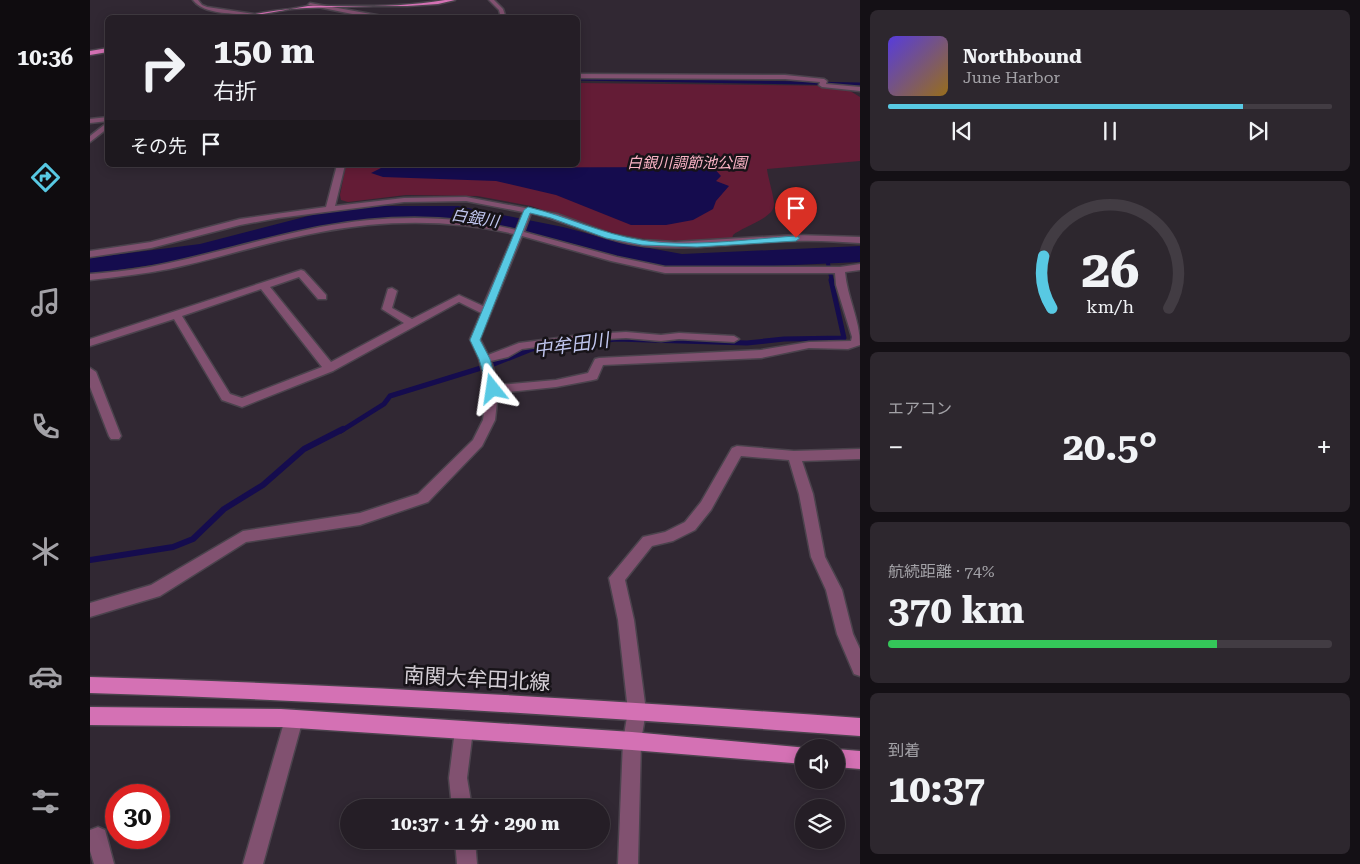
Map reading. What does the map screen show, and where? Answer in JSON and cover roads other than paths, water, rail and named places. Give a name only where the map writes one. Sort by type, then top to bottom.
[{"type":"main road","points":[[252,14],[310,4],[405,6],[453,0]]},
{"type":"main road","points":[[90,53],[105,50]]},
{"type":"main road","name":"南関大牟田北線","points":[[90,685],[287,691],[637,711],[860,728]]},
{"type":"main road","points":[[90,716],[294,719],[632,741],[795,754]]},
{"type":"main road","points":[[845,759],[860,760]]},
{"type":"street","points":[[194,0],[200,6],[207,8],[252,14]]},
{"type":"street","points":[[491,0],[501,10],[503,15]]},
{"type":"street","points":[[310,4],[367,15]]},
{"type":"street","points":[[580,76],[784,77],[824,80],[822,85],[860,89]]},
{"type":"street","points":[[90,121],[105,119]]},
{"type":"street","points":[[90,140],[105,127]]},
{"type":"street","points":[[330,209],[340,167]]},
{"type":"street","points":[[90,254],[151,245],[240,222],[404,200],[435,199],[466,199],[554,216],[609,236],[642,243],[674,245],[796,238],[860,240]]},
{"type":"street","points":[[90,610],[155,591],[243,537],[360,519],[423,498],[478,443],[489,420],[493,389],[486,364],[475,340],[485,310],[527,212]]},
{"type":"street","points":[[90,277],[111,276],[169,267],[344,225],[396,220],[448,221],[485,226],[659,270],[838,270],[860,267]]},
{"type":"street","points":[[493,389],[532,387],[578,380],[593,376],[599,362],[761,354],[809,344],[848,346],[856,343],[857,337],[838,270]]},
{"type":"street","points":[[90,343],[301,273],[322,297]]},
{"type":"street","points":[[263,285],[329,368]]},
{"type":"street","points":[[392,291],[387,309],[412,323]]},
{"type":"street","points":[[176,314],[226,397],[242,403],[329,368],[459,298],[485,310]]},
{"type":"street","points":[[486,364],[519,346],[589,337],[626,334],[661,338],[679,336],[734,339]]},
{"type":"street","points":[[90,372],[115,436]]},
{"type":"street","points":[[628,864],[632,741],[637,711],[626,620],[617,578],[648,541],[668,537],[690,526],[706,506],[737,451],[794,456],[860,454]]},
{"type":"street","points":[[794,456],[806,494],[818,556],[834,590],[845,634],[860,668]]},
{"type":"street","points":[[253,864],[294,719]]},
{"type":"street","points":[[461,799],[458,778],[464,730]]},
{"type":"street","points":[[90,841],[98,837],[104,864]]},
{"type":"street","points":[[466,849],[468,864]]},
{"type":"waterway","points":[[580,79],[860,84]]},
{"type":"waterway","name":"白銀川","points":[[90,266],[200,251],[316,221],[380,213],[458,213],[563,234],[624,251],[682,262],[860,254]]},
{"type":"waterway","name":"中牟田川","points":[[826,255],[832,281]]},
{"type":"waterway","name":"中牟田川","points":[[341,431],[384,404],[390,396],[494,364],[532,349],[616,339],[747,343],[784,339],[844,338],[831,280]]},
{"type":"waterway","name":"中牟田川","points":[[90,560],[173,547],[193,539],[224,509],[263,485],[304,449],[343,429]]},
{"type":"park label","name":"白銀川調節池公園","points":[[687,163]]}]
